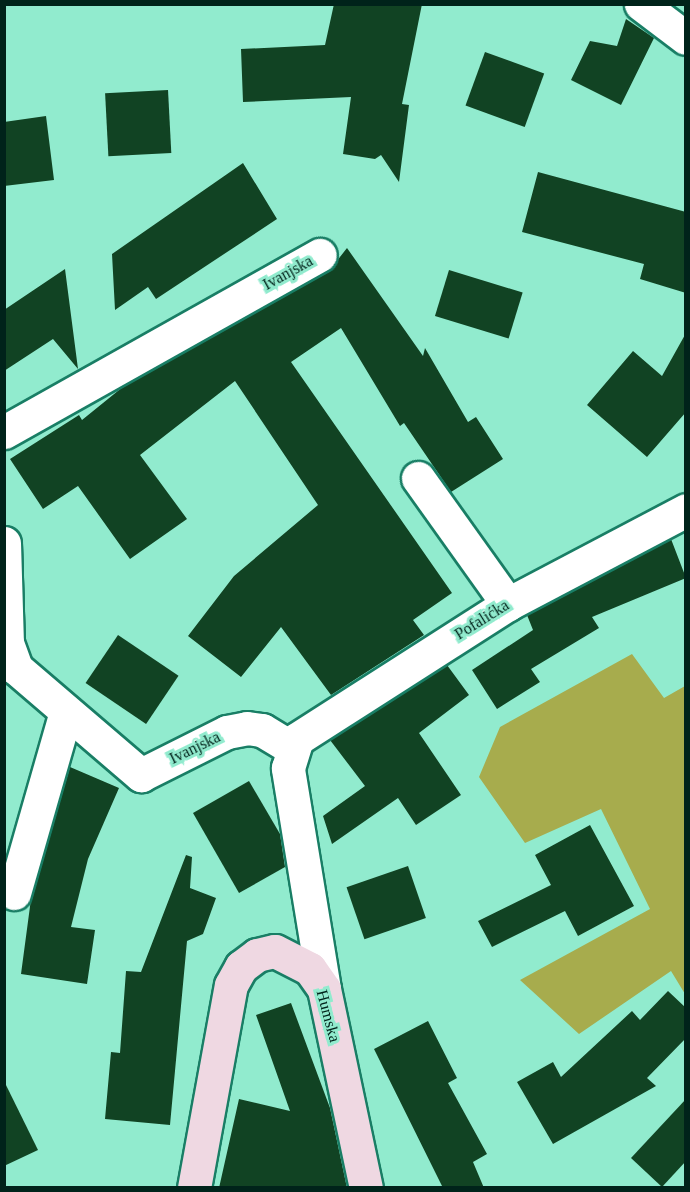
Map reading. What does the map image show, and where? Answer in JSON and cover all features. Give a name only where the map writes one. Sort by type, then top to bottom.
[{"type":"street","points":[[641,4],[686,38]]},
{"type":"street","name":"Ivanjska","points":[[4,432],[320,255]]},
{"type":"street","points":[[418,478],[508,604]]},
{"type":"street","name":"Pofalićka","points":[[292,748],[304,731],[508,604],[686,510]]},
{"type":"street","name":"Ivanjska","points":[[4,543],[10,655],[25,678],[141,775],[227,732],[247,728],[262,730],[292,748]]},
{"type":"street","points":[[14,893],[66,712]]},
{"type":"street","points":[[292,748],[288,768],[324,989]]},
{"type":"street","name":"Humska","points":[[194,1188],[225,1005],[241,967],[257,955],[275,951],[310,969],[324,989],[366,1188]]},
{"type":"green space","points":[[632,654],[664,698],[685,686],[685,994],[671,971],[579,1034],[520,980],[650,909],[601,809],[525,843],[479,777],[500,727]]},
{"type":"building","points":[[334,4],[422,4],[402,104],[409,105],[399,182],[381,155],[375,159],[343,154],[351,97],[243,102],[241,49],[325,45]]},
{"type":"building","points":[[626,19],[654,38],[621,105],[571,80],[590,41],[617,46]]},
{"type":"building","points":[[485,52],[544,74],[525,127],[466,106]]},
{"type":"building","points":[[168,90],[171,153],[108,156],[105,93]]},
{"type":"building","points":[[46,116],[54,180],[4,186],[4,122]]},
{"type":"building","points":[[243,163],[277,219],[156,299],[148,287],[115,310],[112,254]]},
{"type":"building","points":[[538,172],[686,212],[686,293],[640,279],[644,264],[522,232]]},
{"type":"building","points":[[347,248],[423,356],[425,348],[468,422],[476,417],[503,459],[451,492],[404,423],[400,426],[341,328],[291,362],[452,593],[413,620],[424,635],[331,695],[281,627],[241,677],[188,636],[234,576],[318,505],[235,381],[140,455],[187,519],[130,559],[78,486],[43,509],[10,459],[79,415],[82,420],[124,386],[329,271]]},
{"type":"building","points":[[65,269],[78,369],[53,339],[4,371],[4,310]]},
{"type":"building","points":[[449,270],[523,293],[509,338],[435,316]]},
{"type":"building","points":[[686,333],[686,412],[647,457],[587,405],[633,351],[662,376]]},
{"type":"building","points":[[671,539],[686,578],[592,617],[599,628],[531,669],[540,682],[497,709],[472,670],[533,630],[527,615]]},
{"type":"building","points":[[118,635],[179,676],[146,724],[86,683]]},
{"type":"building","points":[[447,665],[469,695],[419,733],[461,795],[416,825],[398,798],[332,844],[323,816],[365,786],[330,740]]},
{"type":"building","points":[[70,767],[119,788],[88,859],[71,927],[95,930],[87,984],[21,974],[31,899]]},
{"type":"building","points":[[249,781],[280,834],[285,867],[239,893],[193,813]]},
{"type":"building","points":[[590,825],[634,906],[578,936],[565,911],[492,947],[478,921],[551,885],[535,855]]},
{"type":"building","points":[[186,855],[192,857],[190,888],[216,898],[203,934],[187,941],[170,1125],[105,1119],[111,1052],[120,1053],[126,971],[141,972]]},
{"type":"building","points":[[408,866],[426,918],[364,939],[347,887]]},
{"type":"building","points":[[668,991],[686,1008],[686,1038],[647,1078],[656,1086],[553,1144],[517,1082],[553,1062],[561,1077],[632,1011],[640,1020]]},
{"type":"building","points":[[291,1003],[330,1108],[347,1188],[219,1188],[239,1099],[290,1111],[256,1015]]},
{"type":"building","points":[[428,1021],[457,1078],[448,1083],[487,1154],[473,1162],[484,1188],[443,1188],[374,1049]]},
{"type":"building","points":[[4,1081],[38,1150],[4,1166]]},
{"type":"building","points":[[686,1099],[686,1161],[662,1187],[631,1158]]}]
